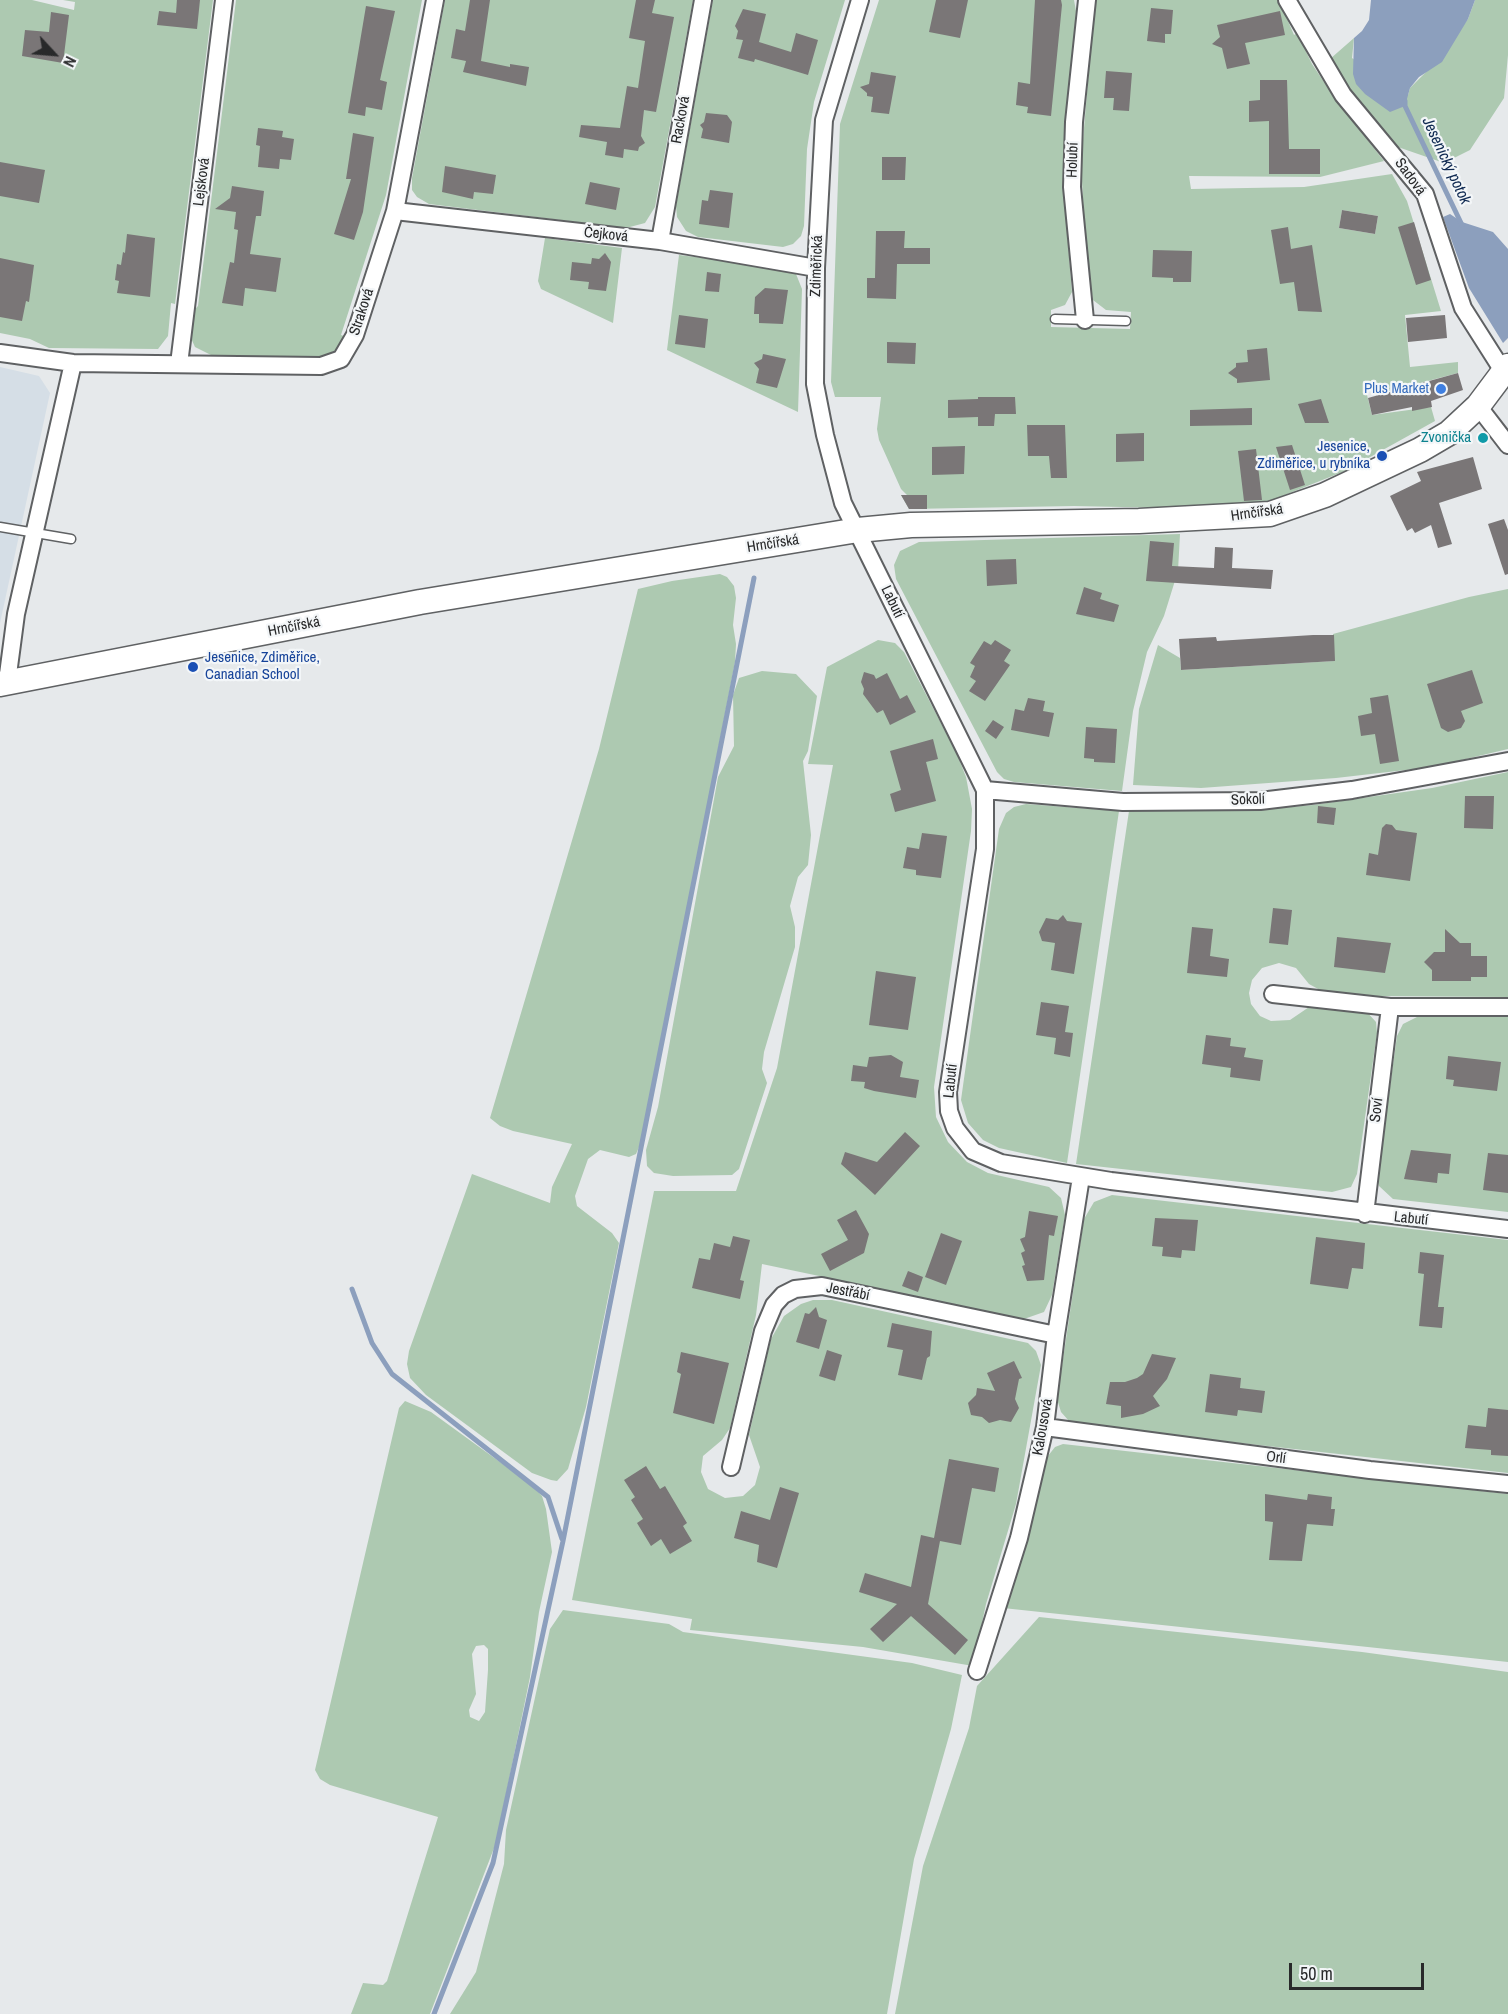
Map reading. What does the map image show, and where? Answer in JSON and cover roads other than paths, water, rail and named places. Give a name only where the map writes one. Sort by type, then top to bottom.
[{"type":"street","name":"Lejsková","points":[[179,364],[224,0]]},
{"type":"street","name":"Straková","points":[[0,353],[36,360],[73,363],[321,366],[341,359],[355,335],[395,211],[435,0]]},
{"type":"street","name":"Racková","points":[[660,241],[703,0]]},
{"type":"street","name":"Zdiměřická","points":[[858,530],[843,502],[825,435],[815,384],[816,268],[824,120],[860,0]]},
{"type":"street","name":"Holubí","points":[[1084,320],[1072,187],[1074,122],[1087,0]]},
{"type":"street","name":"Sadová","points":[[1287,0],[1343,95],[1425,194],[1463,308],[1506,369]]},
{"type":"street","name":"Čejková","points":[[395,211],[660,241],[816,268]]},
{"type":"street","points":[[4,683],[16,614],[73,363]]},
{"type":"street","name":"Hrnčířská","points":[[4,683],[420,602],[858,530],[911,525],[1139,521],[1270,514],[1325,495],[1420,450],[1464,422],[1506,369]]},
{"type":"street","points":[[1478,406],[1508,445]]},
{"type":"street","name":"Labutí","points":[[858,530],[985,790],[985,849],[948,1092],[949,1111],[962,1140],[987,1158],[1081,1177],[1365,1214],[1508,1229]]},
{"type":"street","name":"Sokolí","points":[[985,790],[1123,802],[1260,801],[1352,790],[1508,761]]},
{"type":"street","points":[[1273,994],[1390,1007],[1508,1007]]},
{"type":"street","name":"Soví","points":[[1365,1214],[1390,1007]]},
{"type":"street","name":"Kalousová","points":[[977,1671],[1019,1538],[1045,1427],[1056,1335],[1081,1177]]},
{"type":"street","name":"Jestřábí","points":[[731,1467],[768,1318],[778,1300],[795,1289],[822,1286],[1056,1335]]},
{"type":"street","name":"Orlí","points":[[1045,1427],[1370,1470],[1508,1484]]},
{"type":"lane","points":[[1055,319],[1126,321]]},
{"type":"lane","points":[[0,527],[71,539]]},
{"type":"water","points":[[1371,0],[1475,0],[1468,19],[1442,62],[1419,77],[1410,88],[1405,106],[1390,112],[1365,94],[1356,84],[1353,74],[1354,38],[1369,20]]},
{"type":"water","points":[[1450,214],[1462,222],[1493,232],[1508,249],[1508,338],[1503,343],[1469,288],[1443,217]]},
{"type":"waterway","name":"Jesenický potok","points":[[1405,101],[1405,106],[1462,225]]},
{"type":"waterway","points":[[434,2014],[493,1863],[563,1541],[754,578]]},
{"type":"waterway","points":[[352,1289],[372,1343],[392,1374],[548,1497],[562,1539]]},
{"type":"place","name":"Plus Market","points":[[1441,389]]},
{"type":"place","name":"Zvonička","points":[[1483,438]]},
{"type":"place","name":"Jesenice, Zdiměřice, u rybníka","points":[[1382,456]]},
{"type":"place","name":"Jesenice, Zdiměřice, Canadian School","points":[[193,667]]}]
